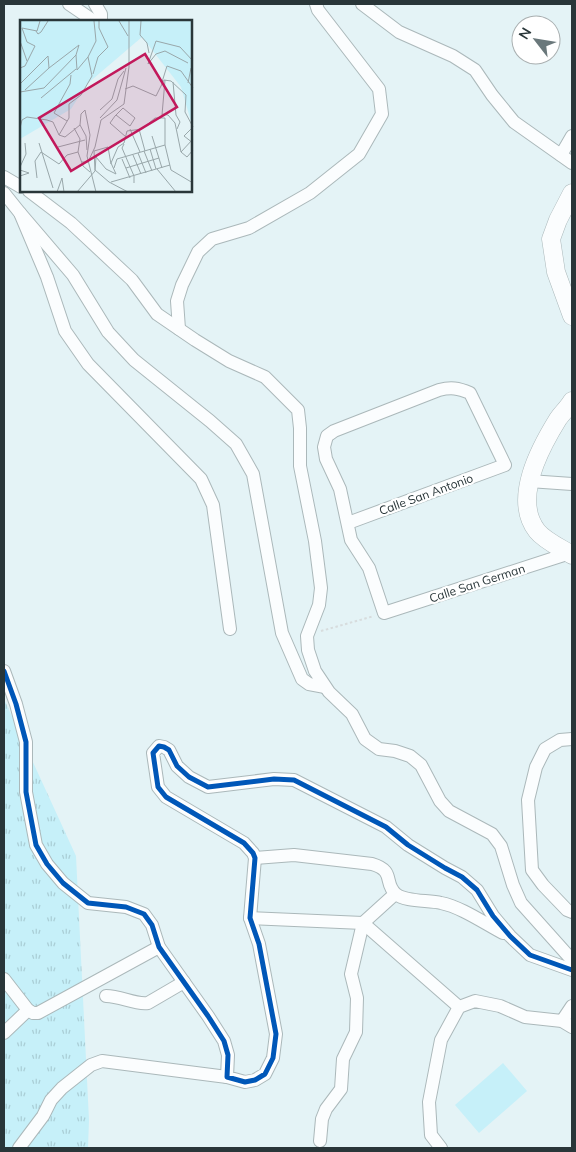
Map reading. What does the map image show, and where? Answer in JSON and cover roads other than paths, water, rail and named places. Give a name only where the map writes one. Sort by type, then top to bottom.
[{"type":"main road","points":[[572,193],[551,238],[556,272],[572,316]]},
{"type":"main road","points":[[571,554],[537,531],[527,510],[530,481],[537,456],[559,418],[572,404]]},
{"type":"street","points":[[69,4],[93,20]]},
{"type":"street","points":[[95,4],[102,14],[101,19],[98,20]]},
{"type":"street","points":[[362,4],[399,32],[453,56],[475,70],[514,122],[572,163]]},
{"type":"street","points":[[179,329],[177,301],[182,284],[198,252],[212,240],[249,228],[310,193],[360,154],[382,114],[379,89],[315,6]]},
{"type":"street","points":[[561,155],[572,136]]},
{"type":"street","points":[[4,177],[20,186]]},
{"type":"street","points":[[30,192],[78,229],[132,280],[157,314],[229,361],[265,377],[298,410],[300,466],[322,588],[319,605],[307,636],[308,650],[315,671],[329,692],[352,714],[360,731],[371,744],[379,749],[395,751],[410,756],[422,765],[440,801],[449,811],[492,834],[501,846],[521,903],[572,960]]},
{"type":"street","points":[[4,193],[73,275],[108,332],[134,360],[210,420],[236,444],[253,474],[282,633],[302,679],[309,684],[325,687]]},
{"type":"street","points":[[20,213],[48,277],[65,331],[88,364],[201,479],[213,506],[230,629]]},
{"type":"street","name":"Calle San Antonio","points":[[459,388],[470,393],[505,465],[348,523],[340,489],[326,459],[324,448],[327,436],[334,431],[439,390],[459,388]]},
{"type":"street","points":[[530,481],[572,484]]},
{"type":"street","name":"Calle San German","points":[[348,523],[351,540],[369,568],[384,613],[571,554]]},
{"type":"street","points":[[4,671],[16,704],[26,742],[26,792],[36,845],[47,864],[63,883],[88,903],[126,907],[144,914],[152,925],[159,947],[224,1042],[228,1055],[227,1077]]},
{"type":"street","points":[[572,739],[560,740],[545,749],[536,766],[528,800],[532,870],[543,885],[567,910],[572,912]]},
{"type":"street","points":[[19,1148],[38,1123],[51,1100],[62,1088],[91,1064],[102,1061],[227,1077],[245,1082],[256,1080],[265,1074],[273,1058],[276,1034],[259,944],[250,918],[255,858],[244,843],[166,797],[158,788],[154,753],[159,746],[164,746],[169,750],[177,766],[189,778],[208,787],[274,779],[294,780],[386,827],[408,845],[462,877],[477,890],[493,916],[530,955],[572,970]]},
{"type":"street","points":[[255,858],[294,855],[381,866],[387,873],[394,894],[403,899],[431,900],[444,903],[510,936]]},
{"type":"street","points":[[320,1141],[322,1120],[326,1108],[341,1089],[343,1059],[356,1032],[357,998],[351,974],[363,923],[394,894]]},
{"type":"street","points":[[250,918],[363,923],[459,1007]]},
{"type":"street","points":[[4,979],[28,1010],[33,1013],[44,1011],[159,947]]},
{"type":"street","points":[[106,996],[123,998],[142,1004],[148,1003],[184,982]]},
{"type":"street","points":[[441,1148],[431,1135],[429,1102],[441,1040],[459,1007],[475,1000],[500,1006],[525,1017],[567,1024],[572,1006]]},
{"type":"street","points":[[4,1033],[28,1010]]}]
